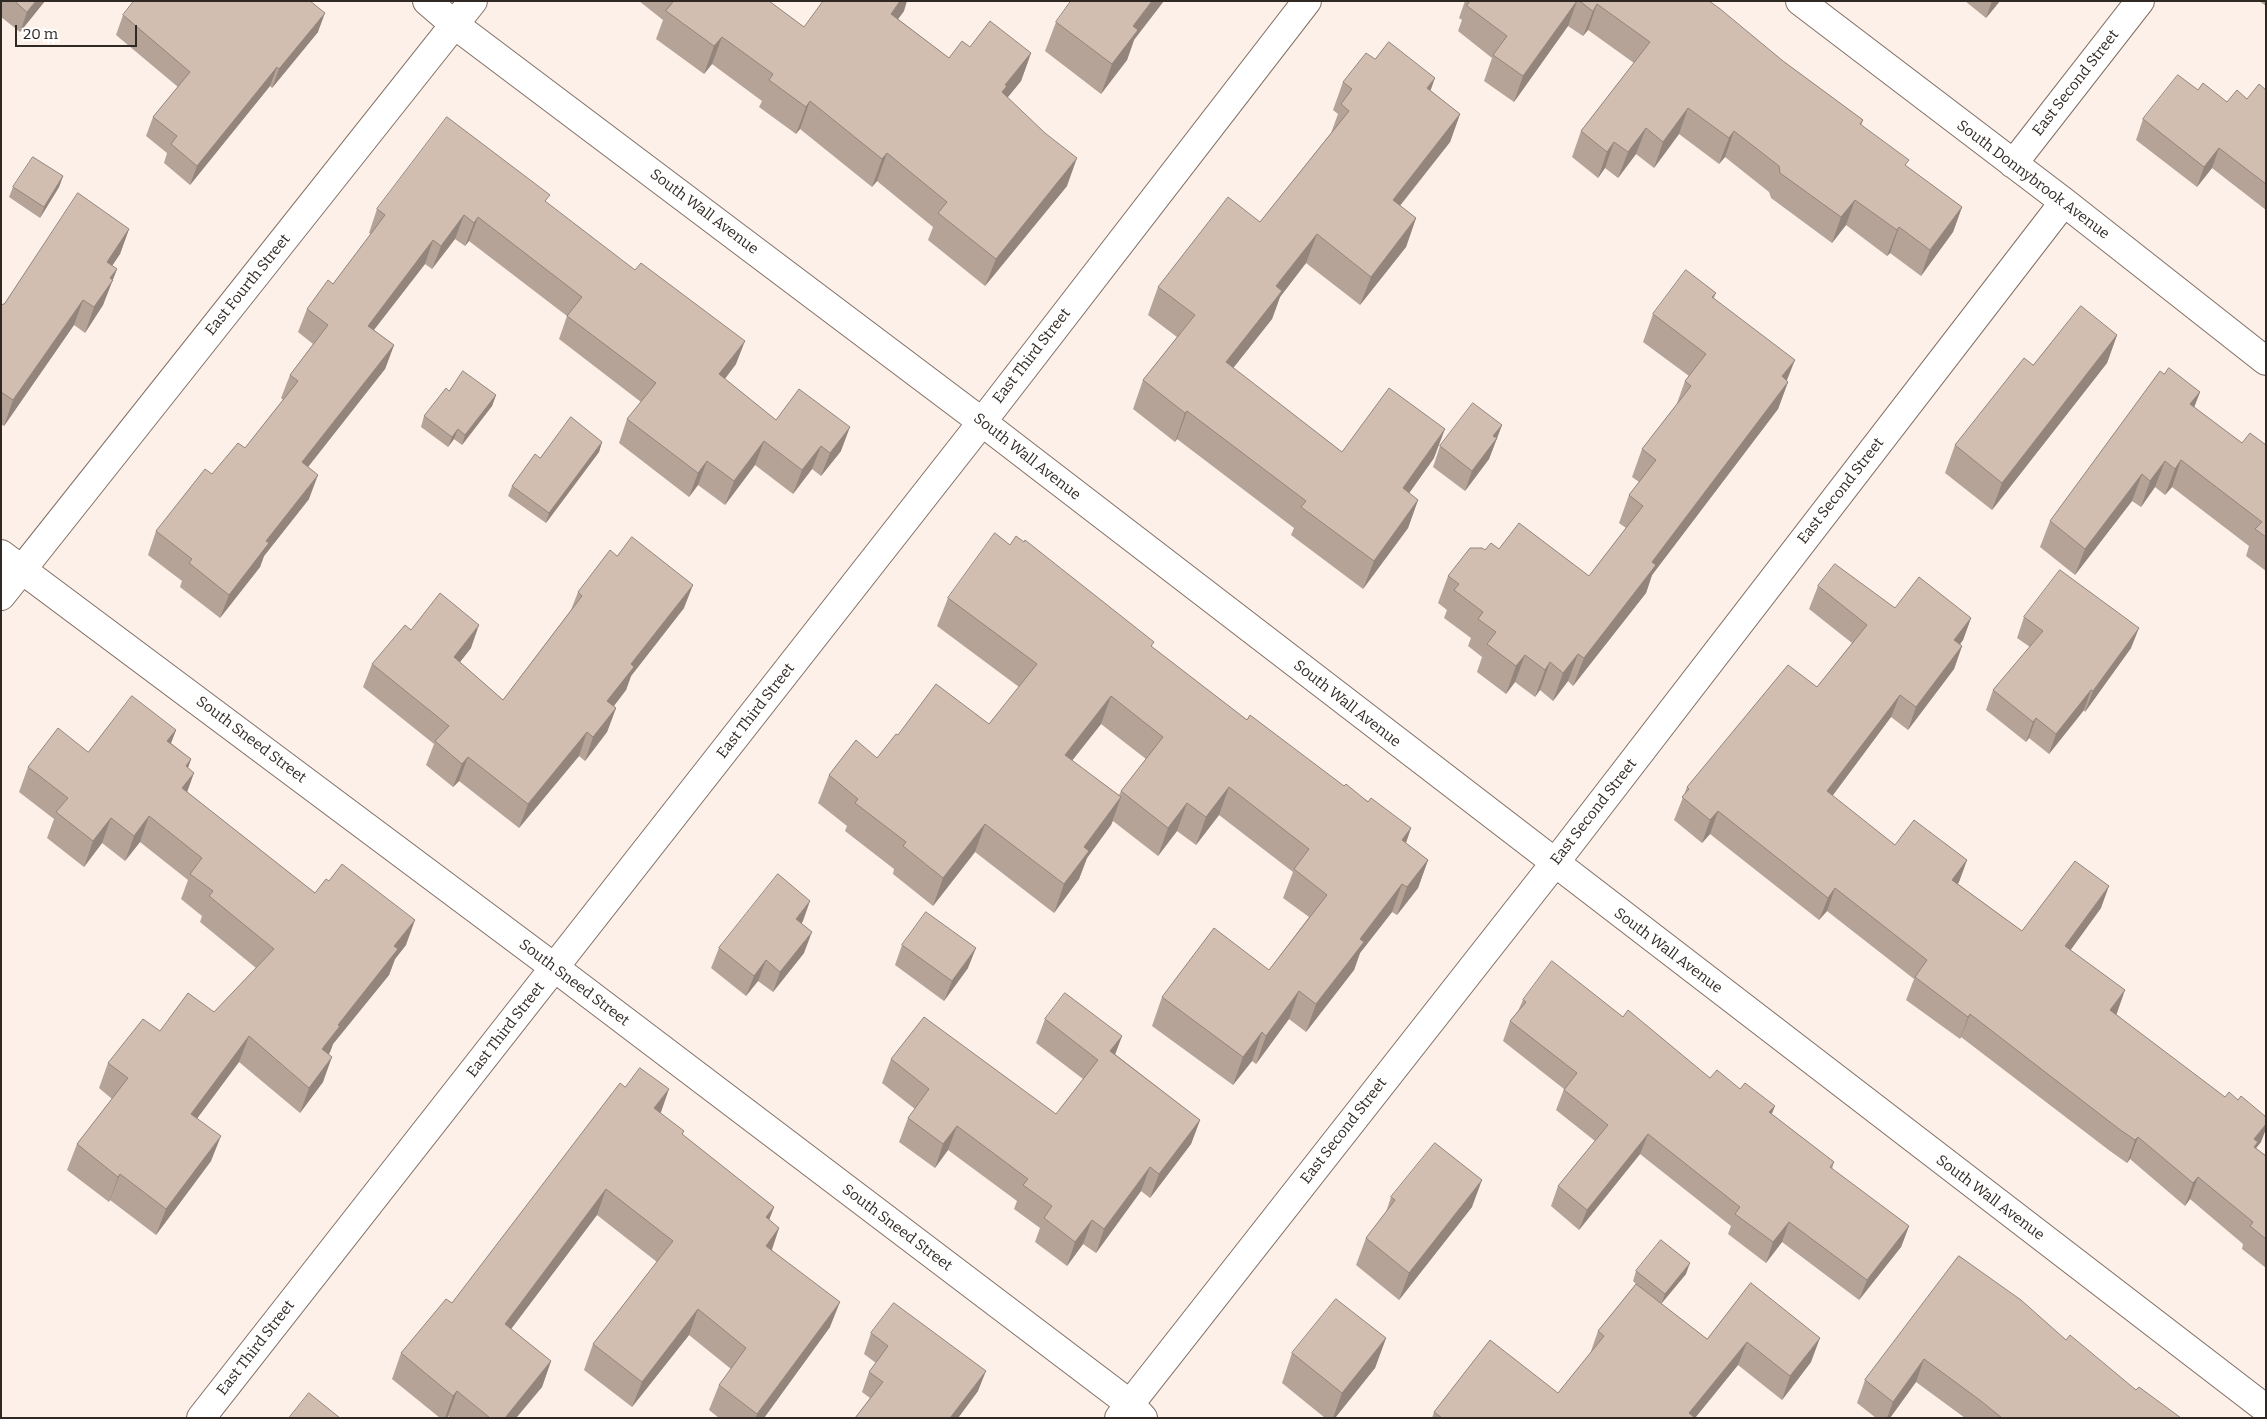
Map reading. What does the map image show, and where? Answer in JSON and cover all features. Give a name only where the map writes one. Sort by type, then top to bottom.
[{"type":"street","name":"South Wall Avenue","points":[[427,1],[455,25],[982,422],[1554,864],[2266,1409]]},
{"type":"street","name":"East Fourth Street","points":[[1,596],[12,562],[473,1]]},
{"type":"street","name":"East Third Street","points":[[201,1418],[982,422],[1307,1]]},
{"type":"street","name":"South Donnybrook Avenue","points":[[1800,1],[2064,202],[2266,361]]},
{"type":"street","name":"East Second Street","points":[[2013,164],[2140,1]]},
{"type":"street","name":"East Second Street","points":[[1131,1413],[2064,202]]},
{"type":"street","name":"South Sneed Street","points":[[12,562],[555,968],[1131,1413]]},
{"type":"building","points":[[15,1],[36,1],[27,12]]},
{"type":"building","points":[[134,1],[310,1],[325,13],[279,69],[277,67],[197,166],[171,144],[177,136],[153,117],[190,72],[123,15]]},
{"type":"building","points":[[674,1],[769,1],[804,27],[823,1],[900,1],[891,14],[949,58],[962,41],[970,47],[990,21],[1031,53],[1005,85],[1007,86],[1002,92],[1045,133],[1077,158],[996,259],[938,213],[947,202],[887,153],[882,159],[810,101],[806,107],[769,80],[773,74],[722,37],[714,46],[666,11]]},
{"type":"building","points":[[1071,1],[1152,1],[1133,26],[1138,30],[1112,64],[1056,22]]},
{"type":"building","points":[[1470,1],[1577,1],[1523,76],[1493,55],[1507,36],[1467,6]]},
{"type":"building","points":[[1580,1],[1709,1],[1783,61],[1863,120],[1860,124],[1909,160],[1905,165],[1962,207],[1930,250],[1899,227],[1897,230],[1855,200],[1841,217],[1780,173],[1779,166],[1734,131],[1729,138],[1688,108],[1663,142],[1646,128],[1628,152],[1614,142],[1607,152],[1581,131],[1650,42],[1597,4],[1593,11]]},
{"type":"building","points":[[1389,42],[1435,78],[1427,88],[1460,114],[1393,200],[1416,218],[1371,277],[1317,234],[1276,286],[1282,291],[1226,362],[1342,452],[1389,388],[1445,429],[1403,488],[1418,500],[1374,561],[1301,507],[1306,501],[1143,380],[1195,315],[1158,287],[1228,197],[1260,222],[1349,111],[1341,104],[1352,89],[1343,82],[1366,53],[1375,59]]},
{"type":"building","points":[[2178,75],[2198,90],[2203,83],[2227,102],[2237,90],[2247,99],[2259,84],[2266,90],[2266,184],[2219,148],[2204,167],[2143,119]]},
{"type":"building","points":[[447,117],[550,195],[545,201],[635,270],[641,263],[745,341],[719,374],[776,420],[799,389],[850,427],[830,453],[821,446],[802,470],[764,441],[734,481],[707,461],[698,473],[627,419],[656,383],[567,316],[582,297],[478,217],[474,223],[464,215],[441,246],[433,240],[368,326],[394,345],[302,462],[318,475],[266,541],[269,543],[229,595],[189,563],[192,559],[156,531],[205,469],[212,474],[238,443],[245,448],[298,381],[290,375],[328,325],[307,309],[328,280],[333,284],[385,215],[377,209]]},
{"type":"building","points":[[33,157],[63,176],[44,207],[13,187]]},
{"type":"building","points":[[78,193],[129,229],[107,262],[117,269],[110,278],[113,280],[94,307],[83,300],[13,400],[1,392],[1,306]]},
{"type":"building","points":[[1686,270],[1716,293],[1712,297],[1795,360],[1782,376],[1788,382],[1652,562],[1656,565],[1584,658],[1578,654],[1563,673],[1550,662],[1545,670],[1525,655],[1516,666],[1487,644],[1496,632],[1478,619],[1483,612],[1454,590],[1459,584],[1448,576],[1470,548],[1482,548],[1485,550],[1491,543],[1499,549],[1519,523],[1589,576],[1643,506],[1629,495],[1656,460],[1642,449],[1691,386],[1685,381],[1706,354],[1653,314]]},
{"type":"building","points":[[2081,306],[2117,335],[2002,483],[1955,445],[2024,358],[2033,365]]},
{"type":"building","points":[[2169,368],[2200,392],[2190,404],[2242,443],[2250,433],[2266,445],[2266,537],[2255,529],[2262,522],[2181,460],[2175,469],[2165,461],[2150,481],[2142,474],[2085,549],[2050,521],[2160,371],[2164,374]]},
{"type":"building","points":[[463,371],[496,395],[465,435],[458,429],[452,437],[424,416],[446,388],[449,391]]},
{"type":"building","points":[[1473,403],[1502,425],[1493,436],[1497,438],[1472,471],[1440,446]]},
{"type":"building","points":[[571,417],[602,442],[549,513],[512,486],[535,454],[540,458]]},
{"type":"building","points":[[995,533],[1010,545],[1016,536],[1024,542],[1025,540],[1154,642],[1151,646],[1247,720],[1250,715],[1344,786],[1346,784],[1368,802],[1371,798],[1411,828],[1402,840],[1428,860],[1407,887],[1402,884],[1360,939],[1364,942],[1316,1004],[1299,991],[1266,1036],[1262,1032],[1243,1057],[1162,997],[1214,928],[1269,970],[1327,895],[1294,869],[1309,849],[1229,787],[1206,817],[1187,803],[1168,828],[1121,791],[1163,737],[1111,696],[1065,755],[1121,797],[1084,847],[1089,851],[1064,884],[985,824],[943,878],[903,846],[906,842],[855,803],[858,799],[829,775],[856,740],[877,758],[896,734],[898,735],[936,684],[989,724],[1037,664],[948,598]]},
{"type":"building","points":[[632,537],[693,585],[631,664],[634,667],[607,701],[616,708],[593,737],[587,732],[528,804],[468,757],[462,764],[435,741],[449,726],[372,664],[405,625],[411,630],[440,593],[479,625],[454,657],[503,700],[582,596],[578,592],[610,550],[617,556]]},
{"type":"building","points":[[1835,564],[1895,608],[1919,577],[1971,618],[1954,640],[1962,646],[1916,707],[1900,695],[1827,791],[1895,845],[1914,820],[1967,860],[1952,880],[2022,931],[2075,861],[2109,886],[2065,946],[2125,990],[2110,1010],[2225,1097],[2229,1092],[2238,1100],[2241,1096],[2266,1117],[2266,1124],[2254,1139],[2258,1142],[2254,1147],[2266,1156],[2266,1239],[2250,1226],[2253,1222],[2198,1177],[2193,1183],[2138,1137],[2135,1140],[2119,1129],[1970,1014],[1968,1017],[1915,977],[1927,960],[1835,888],[1828,898],[1718,811],[1710,820],[1682,797],[1689,789],[1687,787],[1788,665],[1817,687],[1867,625],[1818,586]]},
{"type":"building","points":[[2060,570],[2139,628],[2093,691],[2091,690],[2056,734],[2036,718],[2033,722],[1993,690],[2043,631],[2024,617]]},
{"type":"building","points":[[132,696],[176,730],[167,741],[191,759],[186,766],[194,773],[182,788],[315,893],[326,879],[329,881],[342,864],[415,920],[394,946],[398,949],[338,1025],[340,1026],[322,1049],[332,1057],[309,1088],[249,1036],[191,1114],[221,1136],[166,1209],[120,1174],[118,1177],[77,1144],[128,1078],[108,1063],[143,1019],[160,1031],[188,993],[214,1012],[274,949],[209,896],[213,891],[190,874],[202,858],[149,816],[134,836],[111,818],[93,841],[56,812],[68,798],[28,767],[58,728],[88,752]]},
{"type":"building","points":[[778,874],[810,901],[796,919],[812,932],[780,972],[766,960],[754,976],[719,948]]},
{"type":"building","points":[[926,912],[976,948],[952,981],[902,945]]},
{"type":"building","points":[[1552,961],[1623,1017],[1628,1010],[1710,1078],[1717,1070],[1740,1089],[1745,1083],[1775,1106],[1769,1112],[1834,1162],[1830,1167],[1909,1226],[1867,1280],[1789,1222],[1773,1242],[1735,1214],[1740,1207],[1648,1134],[1587,1210],[1558,1186],[1608,1125],[1564,1090],[1577,1073],[1510,1021],[1526,1002],[1523,1000]]},
{"type":"building","points":[[1065,993],[1122,1036],[1110,1051],[1200,1120],[1159,1174],[1150,1167],[1104,1229],[1092,1220],[1075,1242],[1044,1218],[1052,1206],[1023,1185],[1028,1179],[957,1126],[943,1144],[908,1118],[929,1089],[891,1059],[924,1017],[1056,1114],[1098,1060],[1045,1019]]},
{"type":"building","points":[[640,1068],[669,1089],[654,1108],[684,1131],[682,1134],[774,1207],[766,1217],[779,1228],[766,1246],[840,1302],[757,1414],[719,1385],[746,1348],[698,1309],[642,1382],[593,1344],[673,1241],[606,1189],[505,1324],[551,1361],[505,1418],[490,1418],[457,1391],[453,1396],[401,1353],[446,1299],[452,1303],[620,1083],[625,1087]]},
{"type":"building","points":[[1435,1143],[1482,1180],[1409,1273],[1366,1238],[1395,1200],[1391,1197]]},
{"type":"building","points":[[1661,1240],[1690,1263],[1665,1294],[1636,1271]]},
{"type":"building","points":[[1959,1256],[2021,1300],[2066,1340],[2070,1335],[2136,1390],[2139,1387],[2181,1418],[2002,1418],[1924,1359],[1893,1402],[1865,1380]]},
{"type":"building","points":[[1751,1283],[1820,1338],[1790,1376],[1747,1342],[1689,1413],[1694,1418],[1442,1418],[1434,1412],[1490,1340],[1558,1393],[1604,1336],[1598,1331],[1636,1284],[1707,1339]]},
{"type":"building","points":[[1336,1299],[1386,1338],[1342,1393],[1292,1353]]},
{"type":"building","points":[[894,1303],[986,1371],[950,1418],[855,1418],[883,1382],[869,1372],[888,1346],[871,1333]]},
{"type":"building","points":[[309,1393],[340,1418],[289,1418]]}]
